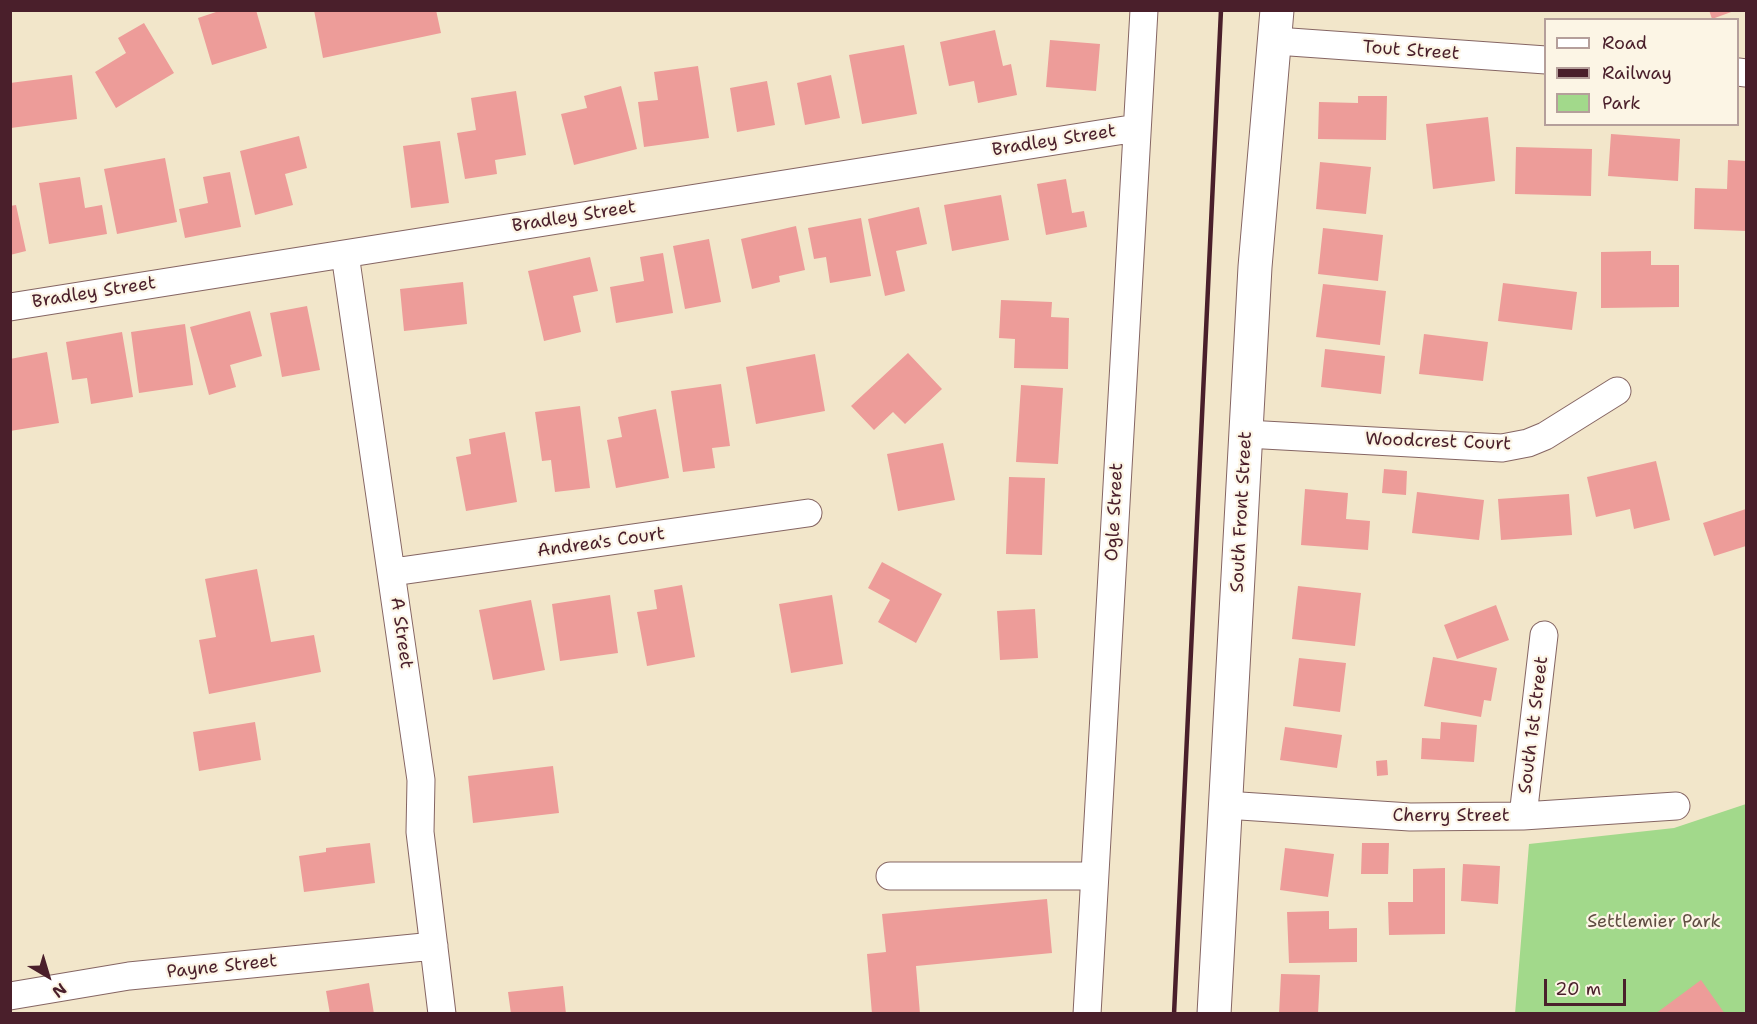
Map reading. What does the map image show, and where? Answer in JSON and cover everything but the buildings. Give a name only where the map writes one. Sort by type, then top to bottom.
[{"type":"main road","name":"South Front Street","points":[[1214,1014],[1255,267],[1276,26]]},
{"type":"street","name":"Ogle Street","points":[[1087,1014],[1144,10]]},
{"type":"street","name":"Tout Street","points":[[1276,26],[1544,60]]},
{"type":"street","name":"Bradley Street","points":[[10,307],[1137,128]]},
{"type":"street","name":"A Street","points":[[345,254],[393,572],[421,780],[420,832],[442,1014]]},
{"type":"street","name":"Woodcrest Court","points":[[1246,434],[1502,448],[1528,443],[1545,436],[1617,392]]},
{"type":"street","name":"Andrea's Court","points":[[393,572],[808,513]]},
{"type":"street","name":"South 1st Street","points":[[1523,816],[1544,635]]},
{"type":"street","name":"Cherry Street","points":[[1225,805],[1410,817],[1523,816],[1676,806]]},
{"type":"street","points":[[890,876],[1094,876]]},
{"type":"street","name":"Payne Street","points":[[10,996],[129,976],[434,946]]},
{"type":"green space","name":"Settlemier Park","points":[[1746,804],[1746,1013],[1515,1014],[1529,844],[1674,828]]},
{"type":"railway","points":[[1174,1014],[1221,10]]}]
